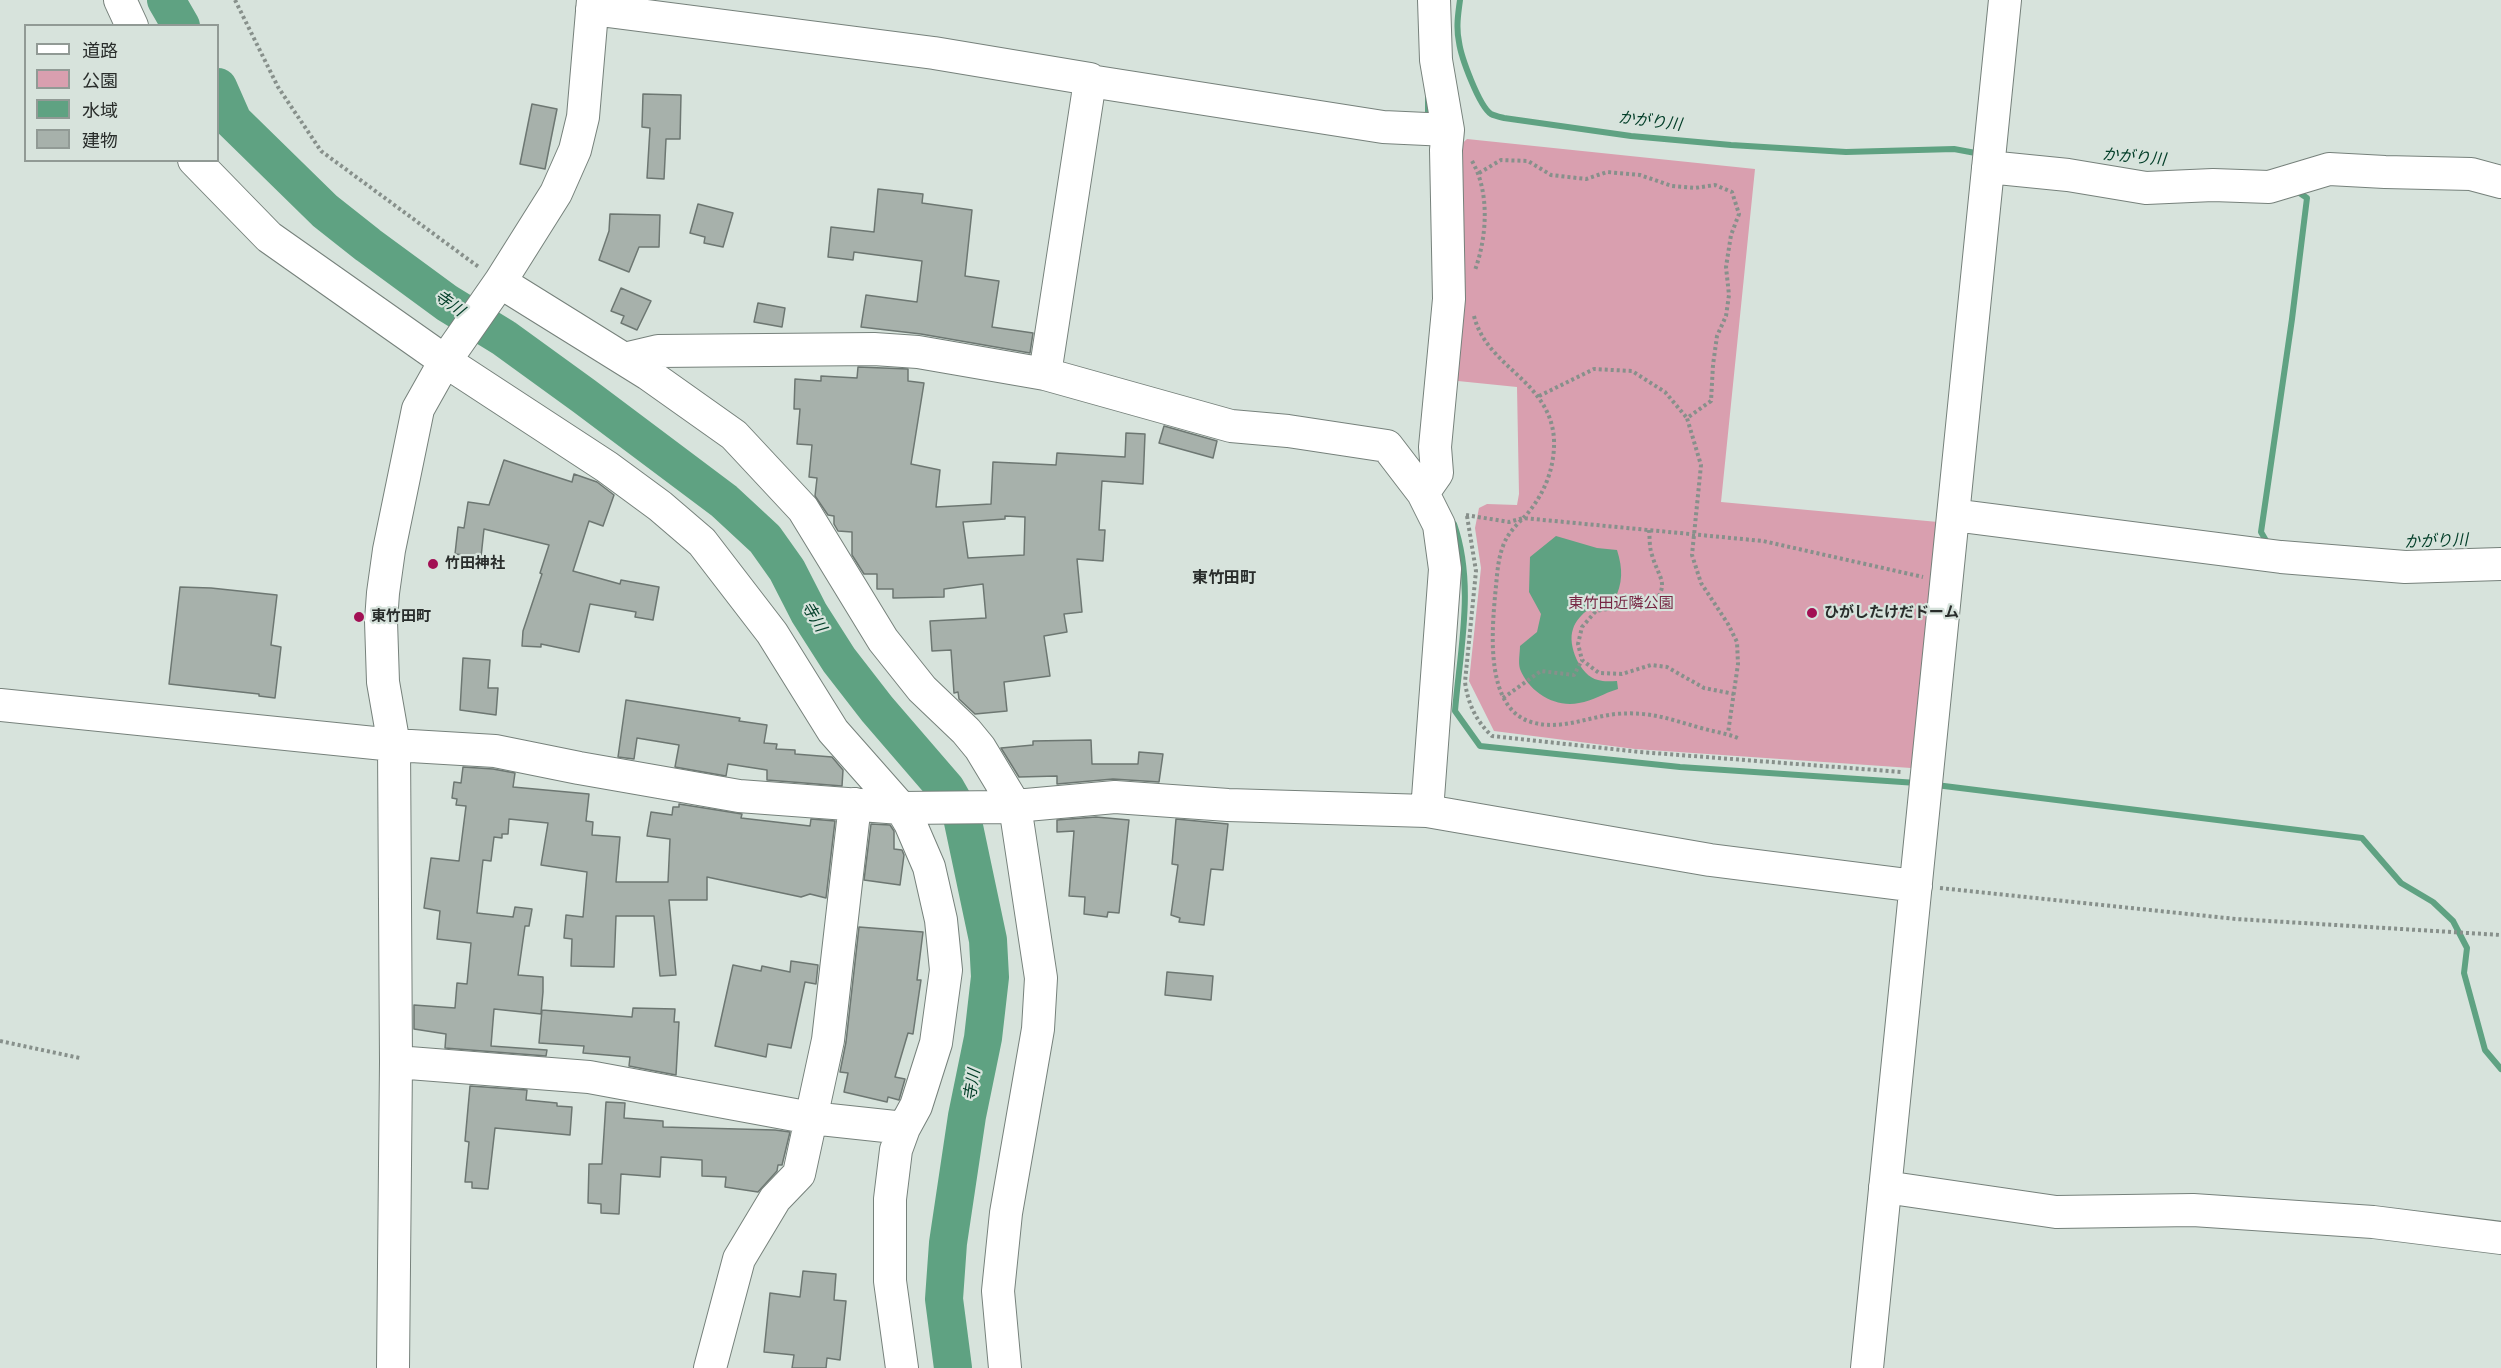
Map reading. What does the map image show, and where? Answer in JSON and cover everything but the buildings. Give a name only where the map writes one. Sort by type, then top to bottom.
[{"type":"street","points":[[120,0],[131,24]]},
{"type":"street","points":[[1424,493],[1437,473],[1435,447],[1449,299],[1446,150],[1448,130],[1437,60],[1434,0]]},
{"type":"street","points":[[1867,1368],[2005,0]]},
{"type":"street","points":[[393,1368],[396,1062],[394,745],[382,669],[383,593],[389,550],[418,409],[448,358],[498,285],[556,193],[575,150],[583,117],[592,5],[934,53],[1090,79],[1090,81],[1383,127],[1448,130]]},
{"type":"street","points":[[1045,374],[1090,81]]},
{"type":"street","points":[[196,162],[268,237],[607,467],[660,506],[702,542],[772,633],[832,731],[906,807],[910,823],[929,867],[941,920],[946,970],[936,1043],[916,1106],[904,1128],[896,1150],[890,1199],[890,1281],[902,1368]]},
{"type":"street","points":[[1988,167],[2068,175],[2146,188],[2213,185],[2269,187],[2329,169],[2471,174],[2501,182]]},
{"type":"street","points":[[498,285],[624,359],[734,435],[803,508],[883,640],[922,689],[966,731],[980,748],[1010,806],[1041,978],[1038,1029],[1006,1213],[998,1291],[1005,1368]]},
{"type":"street","points":[[624,359],[658,351],[874,349],[918,352],[1045,374],[1231,426],[1288,431],[1388,446],[1424,493],[1439,525],[1445,569],[1427,811]]},
{"type":"street","points":[[1953,515],[2281,557],[2405,567],[2501,564]]},
{"type":"street","points":[[0,705],[394,745],[495,751],[579,768],[739,795],[855,804],[906,807],[1010,806],[1115,797],[1228,805],[1427,811],[1710,860],[1916,886]]},
{"type":"street","points":[[710,1368],[739,1259],[775,1198],[799,1174],[828,1040],[855,804]]},
{"type":"street","points":[[396,1062],[589,1077],[811,1118],[904,1128]]},
{"type":"street","points":[[1884,1187],[2056,1212],[2193,1210],[2373,1222],[2501,1238]]},
{"type":"path","points":[[235,0],[278,87],[321,151],[498,285]]},
{"type":"path","points":[[1448,130],[1479,172],[1485,212],[1481,254],[1473,279]]},
{"type":"path","points":[[1479,172],[1501,160],[1528,161],[1551,175],[1586,179],[1608,172],[1640,175],[1672,186],[1695,188],[1715,185],[1732,192],[1739,214],[1729,246],[1726,267],[1729,295],[1726,315],[1717,336],[1711,401],[1687,418]]},
{"type":"path","points":[[1472,305],[1477,325],[1486,344],[1539,396],[1550,418],[1554,439],[1551,470],[1544,489],[1523,519],[1509,532],[1499,560],[1492,645],[1495,674],[1503,698],[1513,710],[1530,722],[1563,726],[1616,714],[1658,714],[1740,738]]},
{"type":"path","points":[[1539,396],[1594,369],[1632,371],[1665,392],[1687,418],[1701,465],[1692,555],[1701,583],[1737,642],[1738,664],[1728,733]]},
{"type":"path","points":[[1461,509],[1467,516],[1476,571],[1465,682],[1467,698],[1481,725],[1492,736],[1926,781]]},
{"type":"path","points":[[1467,516],[1509,522],[1523,519],[1763,541],[1946,583]]},
{"type":"path","points":[[1503,698],[1541,671],[1574,675],[1581,662],[1578,644],[1582,627],[1596,611],[1613,608],[1637,610],[1649,608],[1660,597],[1662,578],[1652,555],[1649,530]]},
{"type":"path","points":[[1581,662],[1599,673],[1622,674],[1651,665],[1667,666],[1704,688],[1734,694]]},
{"type":"path","points":[[1916,886],[2236,919],[2501,935]]},
{"type":"path","points":[[0,1041],[80,1058]]},
{"type":"green space","name":"東竹田近隣公園","points":[[1467,139],[1755,169],[1721,502],[1938,522],[1911,768],[1635,749],[1494,731],[1469,681],[1481,568],[1475,528],[1479,508],[1487,504],[1517,505],[1519,494],[1517,387],[1448,380],[1456,149]]},
{"type":"water","points":[[1556,536],[1597,548],[1617,550],[1620,563],[1621,576],[1614,601],[1602,603],[1584,613],[1576,623],[1572,636],[1576,659],[1586,673],[1600,681],[1617,681],[1618,689],[1589,701],[1570,704],[1552,701],[1536,691],[1524,677],[1519,666],[1520,646],[1537,632],[1541,614],[1529,592],[1530,557]]},
{"type":"waterway","name":"寺川","points":[[166,0],[180,24]]},
{"type":"waterway","name":"かがり川","points":[[1460,0],[1458,32],[1463,58],[1481,101],[1486,109],[1496,116],[1631,136],[1731,145],[1846,152],[1954,149],[1981,154]]},
{"type":"waterway","name":"寺川","points":[[219,89],[233,121],[325,211],[447,303],[504,338],[584,396],[724,501],[765,539],[787,570],[809,613],[839,660],[877,709],[946,789],[962,817],[988,940],[990,977],[983,1038],[967,1116],[948,1243],[944,1299],[953,1368]]},
{"type":"waterway","points":[[1428,98],[1428,121]]},
{"type":"waterway","name":"かがり川","points":[[2268,544],[2261,532],[2307,198],[2295,190]]},
{"type":"waterway","points":[[1454,524],[1464,570],[1465,593],[1455,711],[1480,746],[1680,767],[1917,783]]},
{"type":"waterway","points":[[1936,785],[2362,838],[2401,883],[2433,902],[2453,921],[2467,948],[2464,973],[2485,1050],[2501,1069]]},
{"type":"place","name":"竹田神社","points":[[433,564]]},
{"type":"place","name":"ひがしたけだドーム","points":[[1812,613]]},
{"type":"place","name":"東竹田町","points":[[359,617]]},
{"type":"district","name":"東竹田町","points":[[1224,579]]}]
